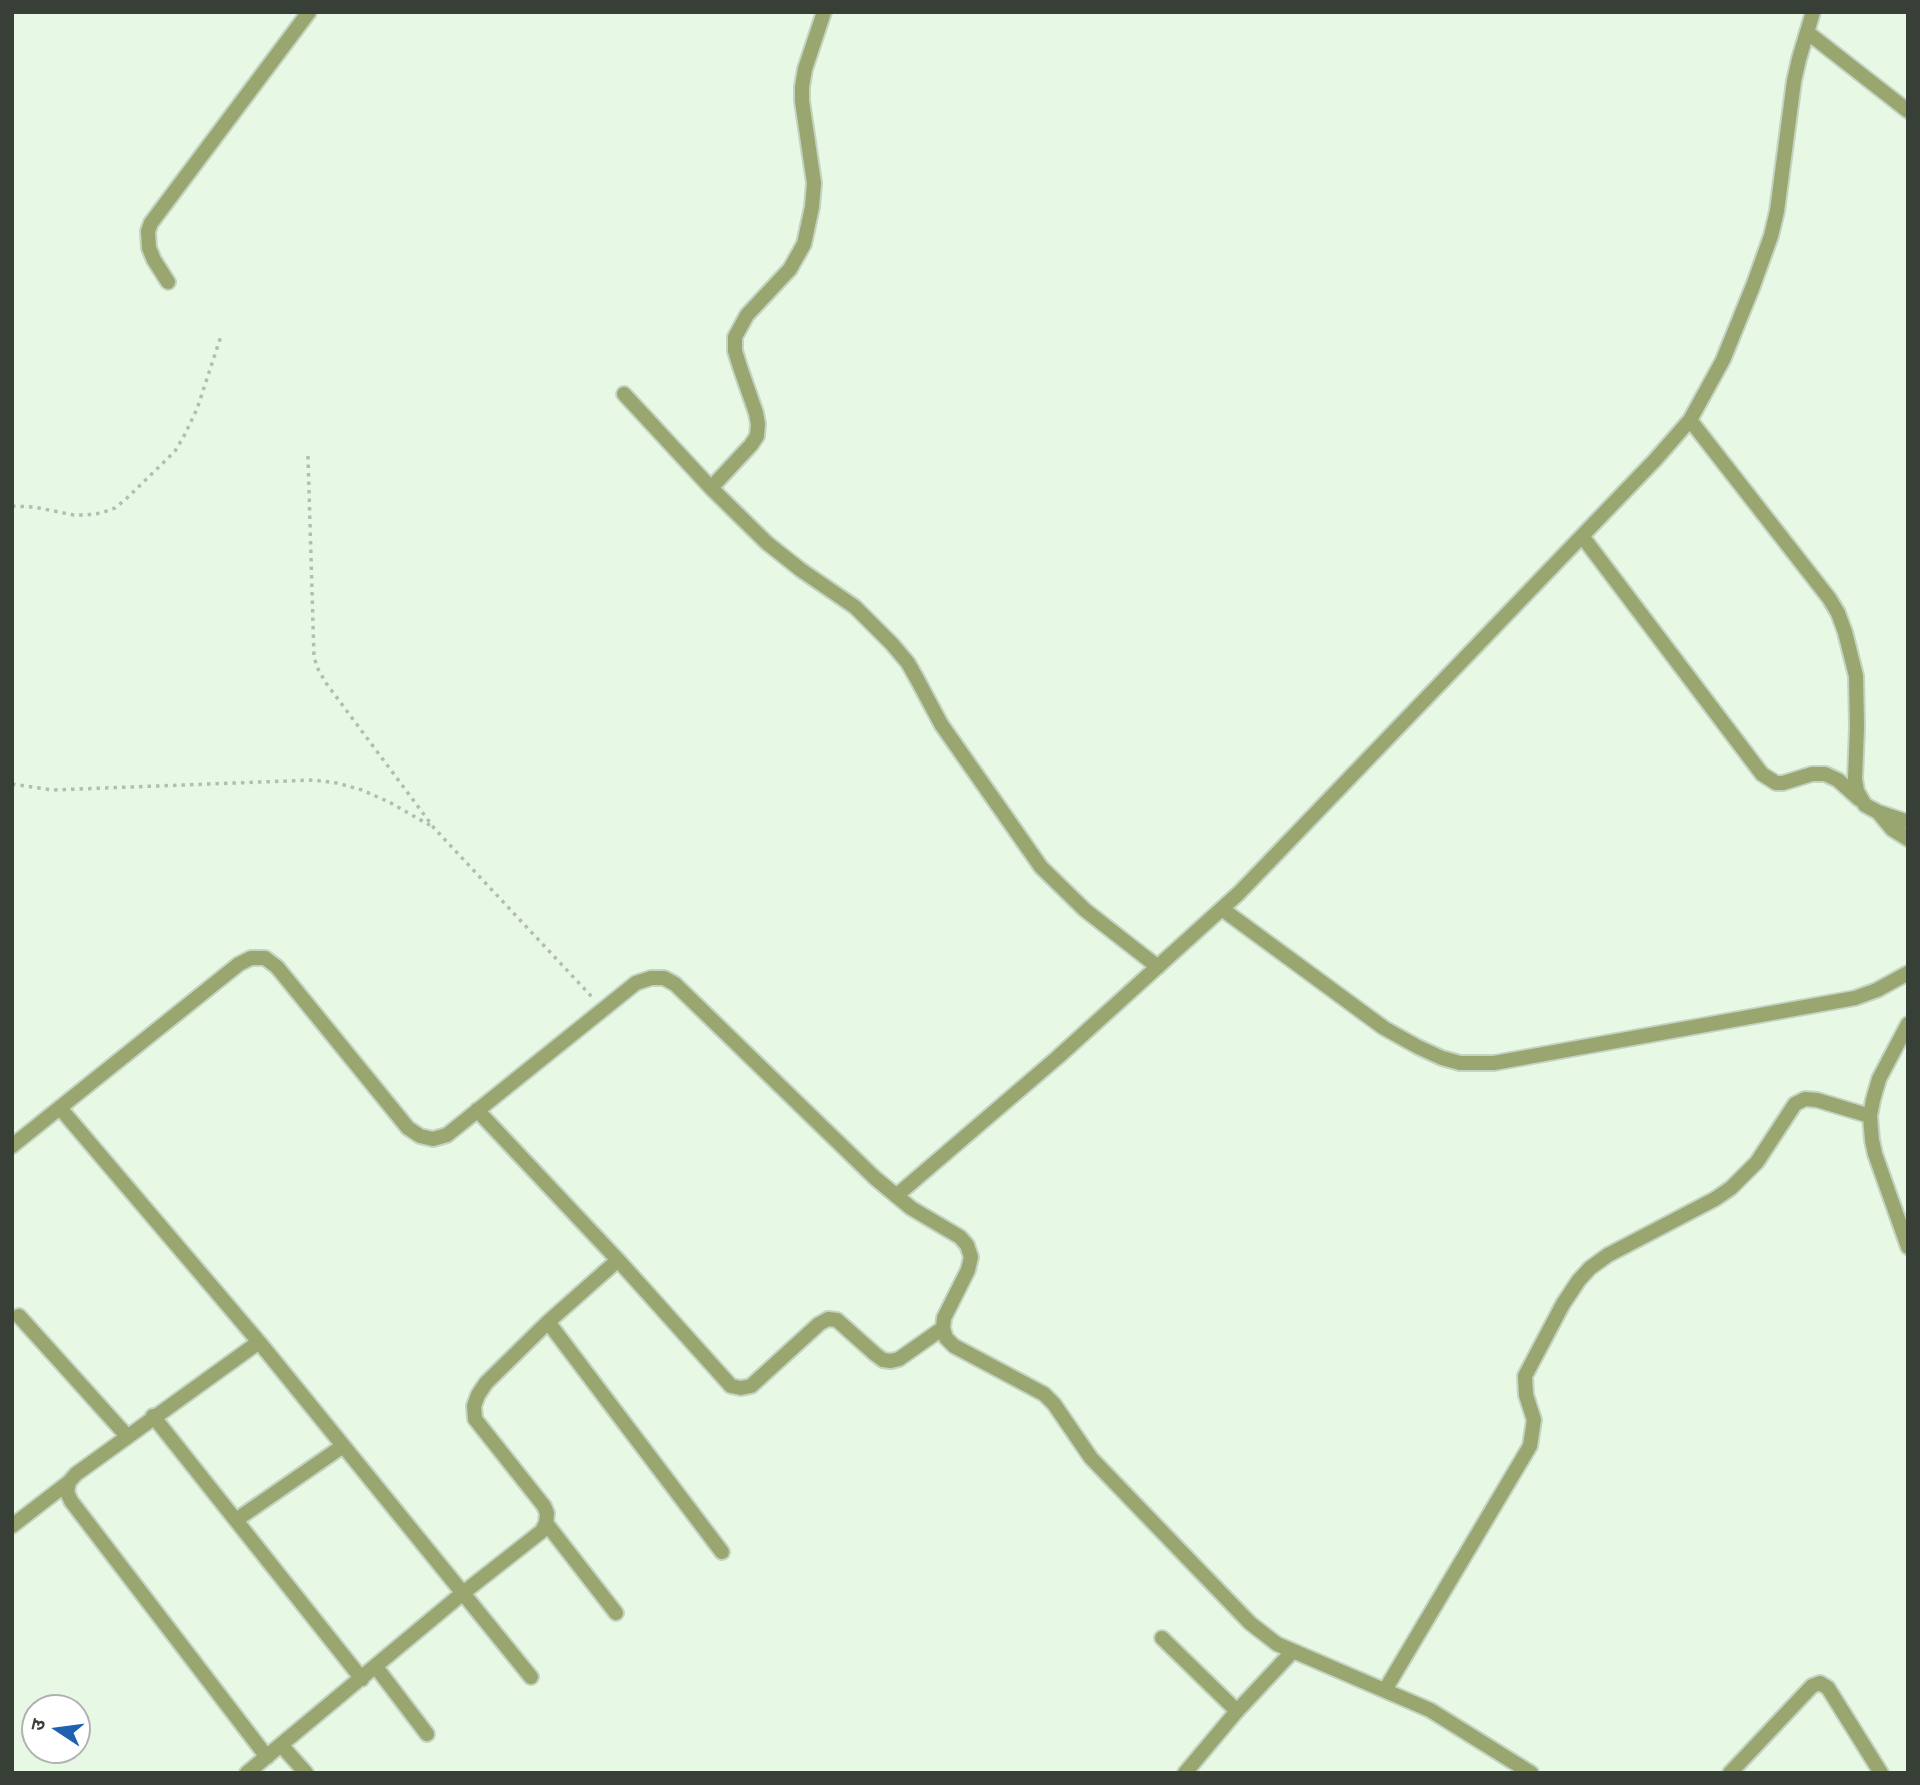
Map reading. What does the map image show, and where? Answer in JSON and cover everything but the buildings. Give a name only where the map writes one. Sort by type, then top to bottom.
[{"type":"street","points":[[168,282],[149,248],[148,231],[151,223],[309,12]]},
{"type":"street","points":[[711,488],[757,436],[758,424],[735,351],[735,337],[747,315],[790,269],[804,244],[814,183],[802,87],[805,69],[824,12]]},
{"type":"street","points":[[896,1196],[1058,1057],[1222,909],[1673,441],[1690,420],[1723,360],[1771,236],[1777,211],[1794,80],[1813,12]]},
{"type":"street","points":[[1807,32],[1908,111]]},
{"type":"street","points":[[624,394],[711,488],[767,543],[792,564],[855,607],[892,645],[912,671],[941,723],[1041,867],[1085,910],[1158,967]]},
{"type":"street","points":[[1690,420],[1838,613],[1856,676],[1855,779],[1860,798],[1892,830],[1908,839]]},
{"type":"street","points":[[1582,536],[1762,774],[1776,783],[1812,774],[1825,774],[1838,780],[1872,809],[1908,822]]},
{"type":"street","points":[[1222,909],[1384,1028],[1418,1047],[1460,1063],[1494,1063],[1855,998],[1877,990],[1908,973]]},
{"type":"street","points":[[12,1146],[239,964],[251,958],[265,958],[277,967],[408,1128],[420,1136],[433,1139],[447,1135],[636,983],[651,978],[664,978],[675,984],[807,1114],[896,1196],[960,1237],[967,1245],[971,1257],[968,1270],[944,1318],[946,1338],[954,1346],[1044,1394],[1054,1404],[1091,1458],[1250,1623],[1277,1644],[1409,1699],[1451,1722],[1531,1773]]},
{"type":"street","points":[[1908,1024],[1879,1079],[1870,1116],[1875,1154],[1908,1247]]},
{"type":"street","points":[[1385,1690],[1530,1446],[1534,1420],[1526,1395],[1525,1376],[1563,1304],[1579,1280],[1608,1255],[1731,1188],[1757,1162],[1795,1104],[1805,1099],[1817,1100],[1870,1116]]},
{"type":"street","points":[[60,1108],[259,1342],[531,1677]]},
{"type":"street","points":[[477,1110],[618,1260],[731,1386],[751,1386],[819,1324],[828,1319],[837,1320],[883,1360],[891,1361],[899,1359],[943,1328]]},
{"type":"street","points":[[247,1773],[463,1593],[542,1531],[547,1513],[544,1506],[475,1419],[474,1406],[486,1383],[548,1322],[618,1260]]},
{"type":"street","points":[[19,1317],[127,1436]]},
{"type":"street","points":[[548,1322],[722,1552]]},
{"type":"street","points":[[12,1525],[153,1416],[259,1342]]},
{"type":"street","points":[[153,1416],[362,1679]]},
{"type":"street","points":[[236,1520],[343,1446]]},
{"type":"street","points":[[69,1482],[67,1492],[71,1501],[267,1757]]},
{"type":"street","points":[[546,1523],[616,1613]]},
{"type":"street","points":[[1162,1638],[1237,1711]]},
{"type":"street","points":[[1185,1773],[1237,1711],[1293,1651]]},
{"type":"street","points":[[376,1667],[427,1734]]},
{"type":"street","points":[[1730,1773],[1812,1686],[1820,1683],[1828,1688],[1881,1773]]},
{"type":"street","points":[[281,1745],[306,1773]]},
{"type":"path","points":[[12,506],[21,505],[74,516],[101,513],[115,508],[164,462],[184,436],[197,409],[221,336]]},
{"type":"path","points":[[308,456],[314,657],[318,669],[434,828],[603,1009]]},
{"type":"path","points":[[12,783],[53,790],[313,780],[362,790],[434,828]]}]
